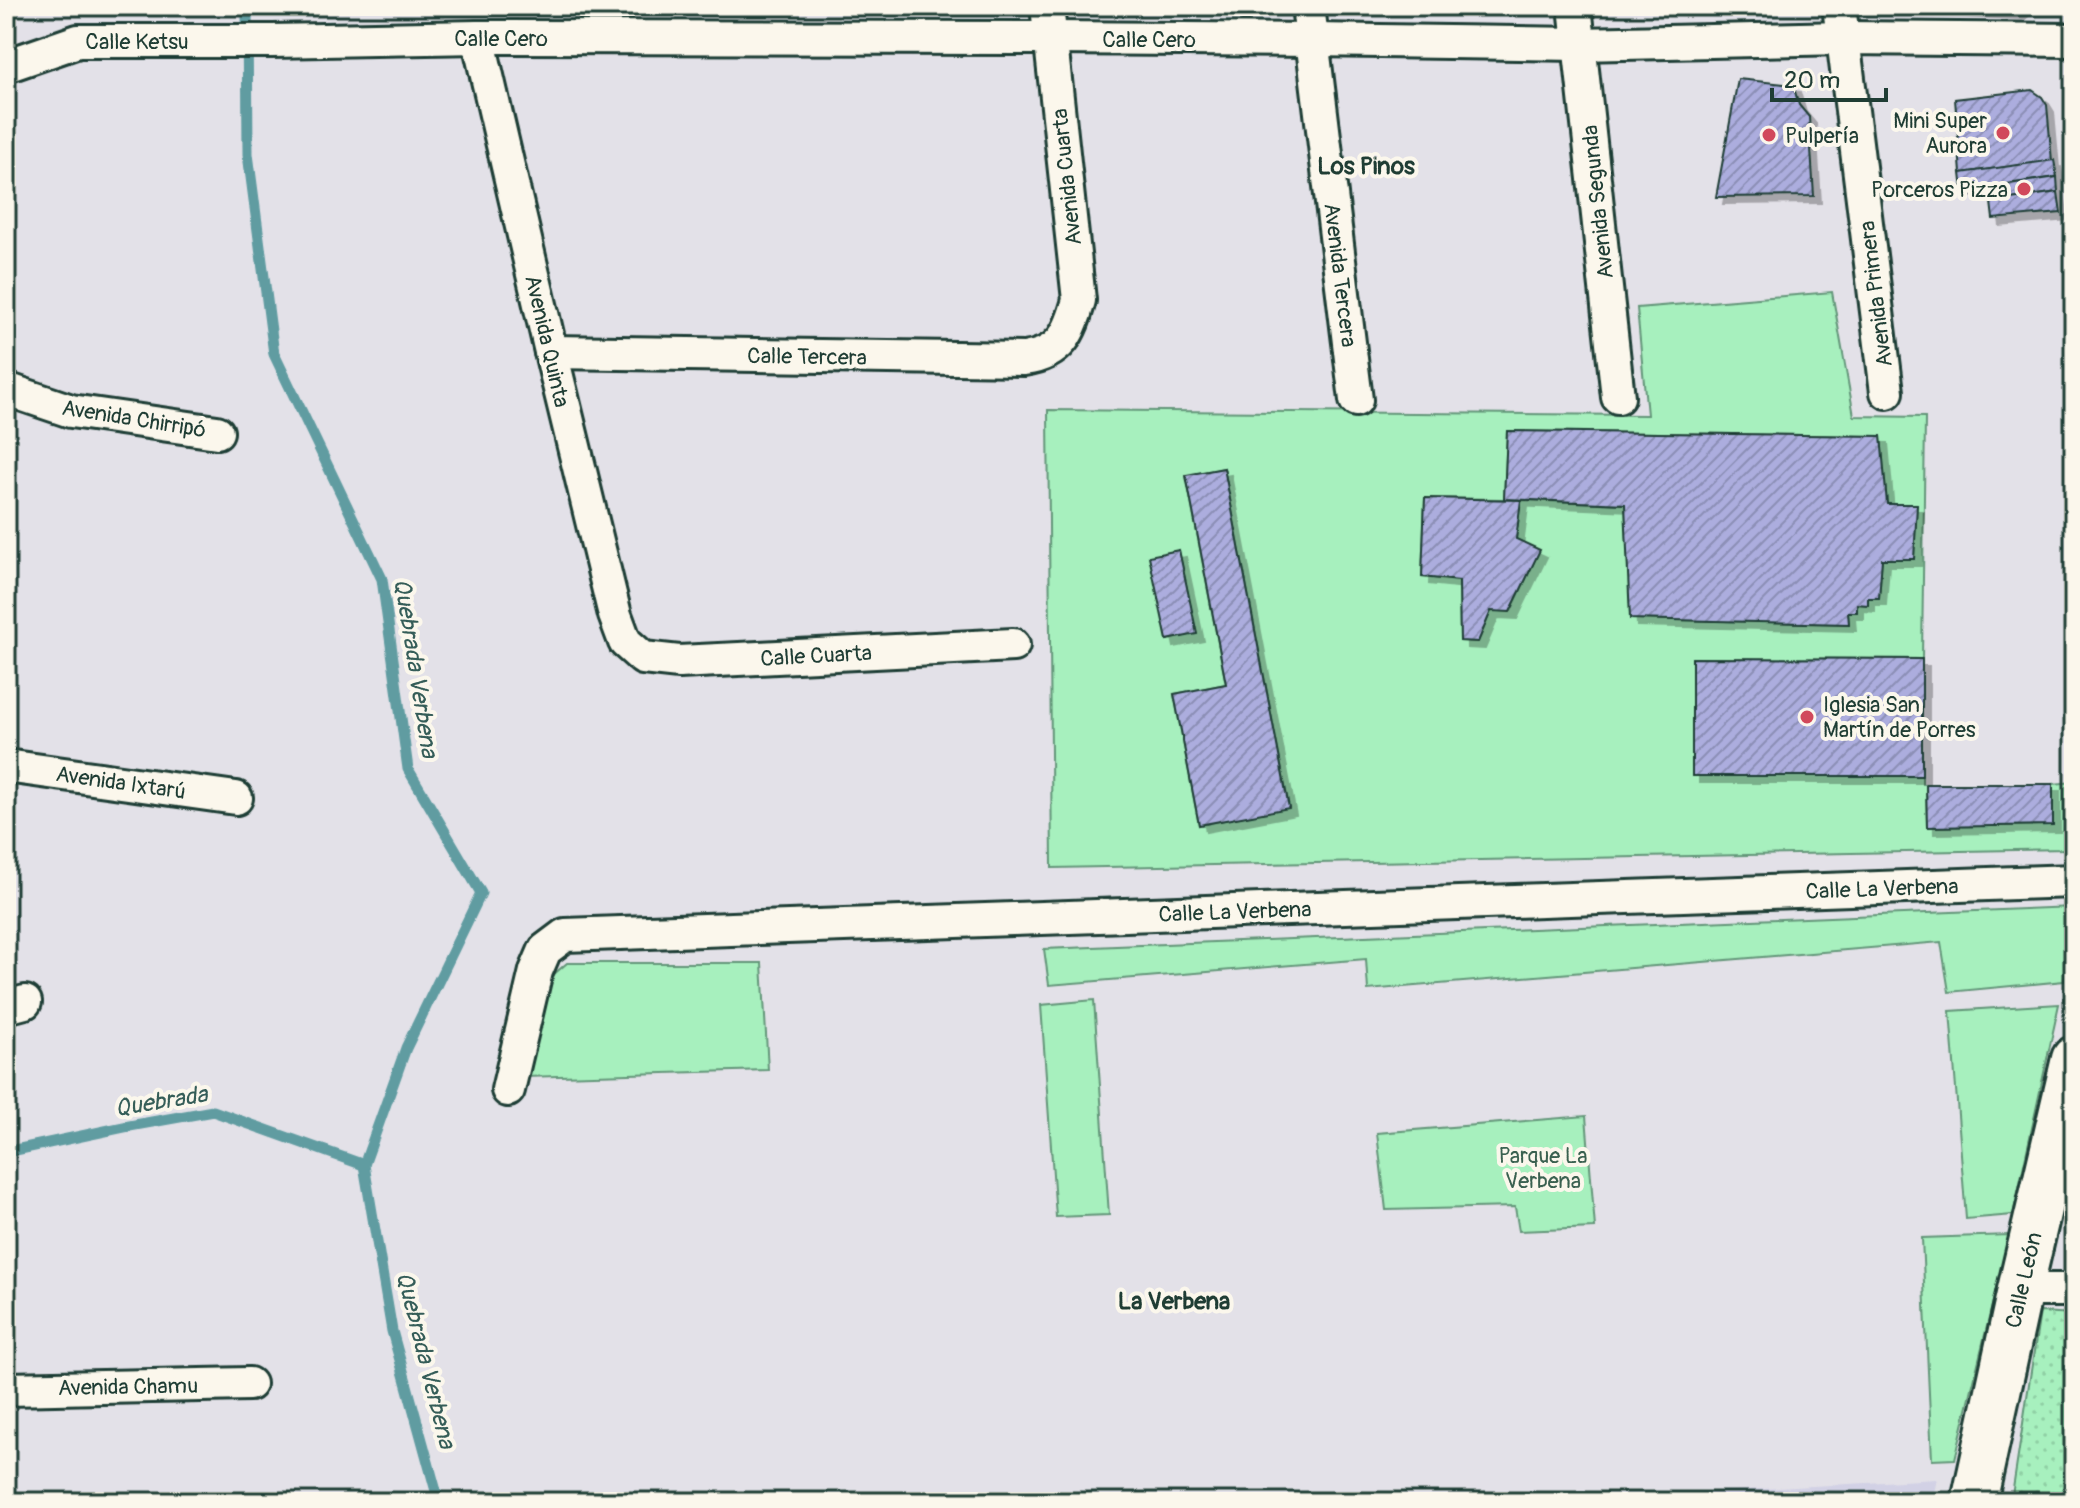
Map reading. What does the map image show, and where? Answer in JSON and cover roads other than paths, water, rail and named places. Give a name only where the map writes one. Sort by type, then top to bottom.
[{"type":"main road","name":"Calle León","points":[[1974,1502],[2074,1059]]},
{"type":"street","name":"Avenida Cuarta","points":[[1047,6],[1079,300],[1073,325],[1060,344]]},
{"type":"street","name":"Avenida Tercera","points":[[1308,6],[1356,400]]},
{"type":"street","name":"Avenida Segunda","points":[[1575,6],[1618,397]]},
{"type":"street","name":"Avenida Primera","points":[[1839,6],[1887,392]]},
{"type":"street","name":"Calle Cero","points":[[225,41],[478,37],[1051,38],[1579,44],[1843,38],[2074,40]]},
{"type":"street","name":"Avenida Quinta","points":[[478,37],[551,352],[615,615],[625,642]]},
{"type":"street","name":"Calle Ketsu","points":[[6,66],[78,41],[225,41]]},
{"type":"street","name":"Calle Tercera","points":[[551,352],[1024,359],[1040,357],[1060,344]]},
{"type":"street","name":"Avenida Chirripó","points":[[6,389],[71,411],[217,432]]},
{"type":"street","name":"Calle Cuarta","points":[[625,642],[643,658],[679,662],[1013,645]]},
{"type":"street","name":"Avenida Ixtarú","points":[[6,766],[236,798]]},
{"type":"street","name":"Calle La Verbena","points":[[508,1090],[536,971],[545,950],[565,935],[2074,881]]},
{"type":"street","points":[[2020,1290],[2074,1290]]},
{"type":"street","name":"Avenida Chamu","points":[[6,1389],[249,1384]]},
{"type":"waterway","name":"Quebrada Verbena","points":[[247,6],[248,154],[274,354],[382,579],[408,769],[481,893],[406,1048],[364,1165],[392,1331],[439,1502]]},
{"type":"waterway","name":"Quebrada","points":[[6,1152],[213,1111],[364,1165]]},
{"type":"place","name":"Mini Super Aurora","points":[[2003,133]]},
{"type":"place","name":"Pulpería","points":[[1769,135]]},
{"type":"place","name":"Porceros Pizza","points":[[2024,189]]},
{"type":"place","name":"Iglesia San Martín de Porres","points":[[1807,717]]},
{"type":"district","name":"Los Pinos","points":[[1366,166]]},
{"type":"district","name":"La Verbena","points":[[1174,1301]]},
{"type":"park label","name":"Parque La Verbena","points":[[1543,1168]]}]
